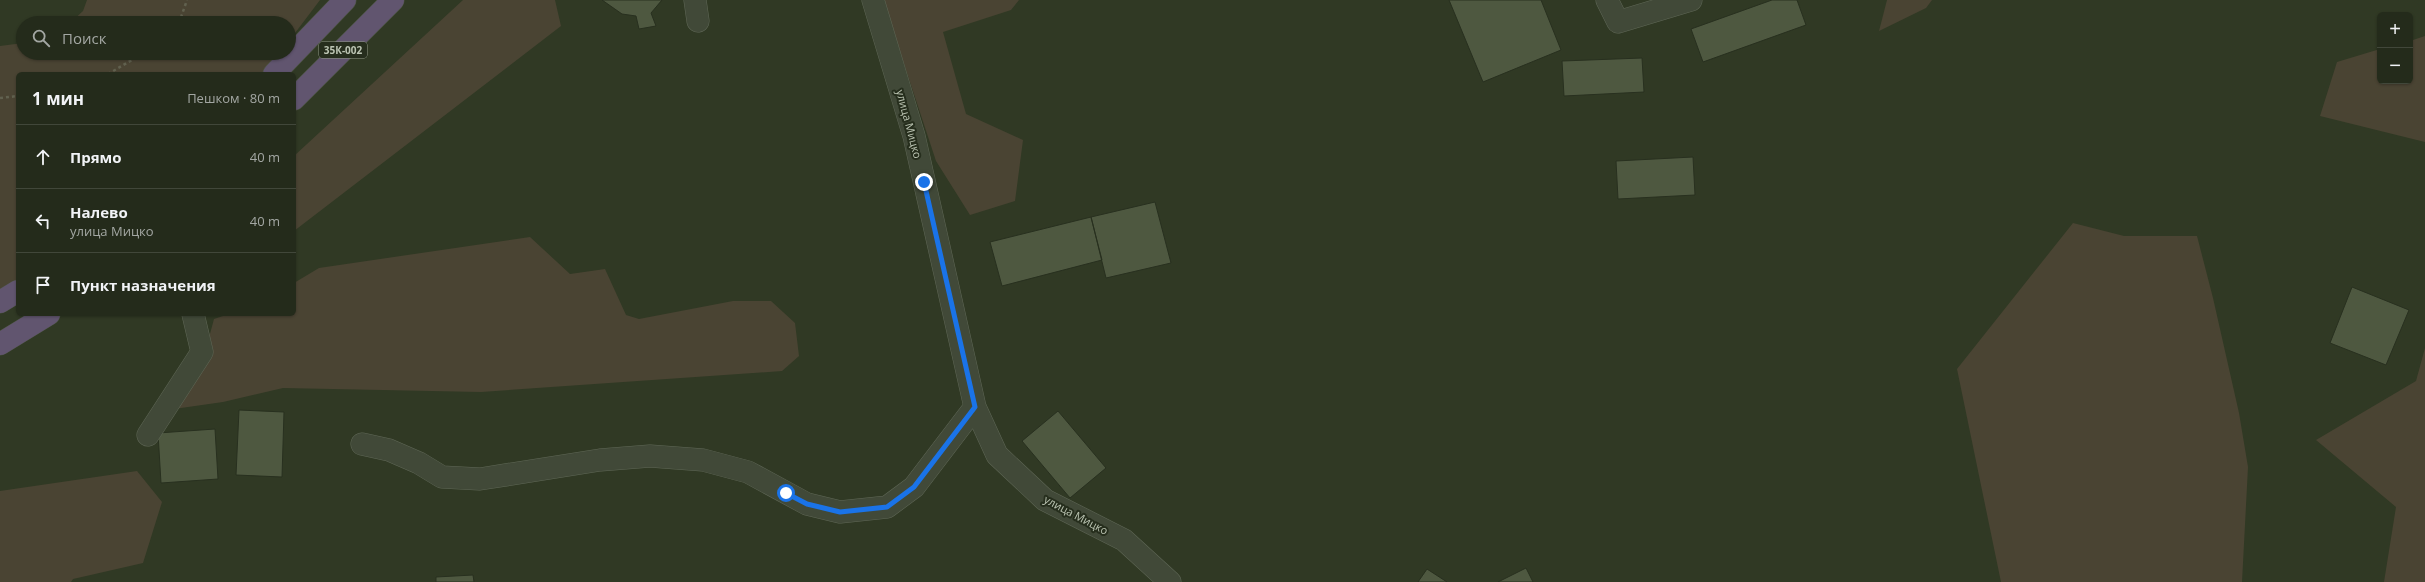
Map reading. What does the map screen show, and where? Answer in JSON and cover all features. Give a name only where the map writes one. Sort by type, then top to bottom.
[{"type":"highway","name":"35К-002","points":[[296,51],[345,0]]},
{"type":"highway","name":"35К-002","points":[[296,97],[393,0]]},
{"type":"highway","name":"35К-002","points":[[276,72],[287,60]]},
{"type":"highway","points":[[0,302],[16,292]]},
{"type":"highway","points":[[0,344],[46,316]]},
{"type":"lane","name":"улица Мицко","points":[[873,0],[914,136],[975,407],[997,455],[1045,500],[1124,540],[1170,582]]},
{"type":"lane","points":[[1607,0],[1618,22],[1691,0]]},
{"type":"lane","points":[[148,435],[202,352],[193,316]]},
{"type":"lane","points":[[362,444],[389,450],[419,463],[442,478],[480,479],[600,460],[650,456],[703,460],[748,472],[807,504],[840,512],[887,507],[914,487],[975,407]]},
{"type":"path","points":[[181,16],[187,0]]},
{"type":"path","points":[[111,72],[132,60]]},
{"type":"path","points":[[0,98],[16,96]]},
{"type":"shaded area","points":[[87,0],[320,0],[296,32],[296,16],[78,16],[83,11]]},
{"type":"shaded area","points":[[463,0],[555,0],[561,26],[296,229],[296,154]]},
{"type":"shaded area","points":[[883,0],[1019,0],[1011,10],[943,32],[966,114],[1023,140],[1015,201],[970,215],[936,161]]},
{"type":"shaded area","points":[[1887,0],[1932,0],[1926,8],[1879,31]]},
{"type":"shaded area","points":[[2425,36],[2425,142],[2320,116],[2337,62],[2377,50],[2377,84],[2413,84],[2413,40]]},
{"type":"shaded area","points":[[16,44],[16,60],[275,60],[266,72],[16,72],[16,299],[0,309],[0,46]]},
{"type":"shaded area","points":[[2073,223],[2124,236],[2197,236],[2213,298],[2239,413],[2248,467],[2242,582],[2001,582],[1957,369]]},
{"type":"shaded area","points":[[530,237],[570,274],[605,269],[626,315],[639,319],[733,301],[771,301],[795,323],[799,356],[782,371],[481,392],[283,388],[223,402],[167,410],[200,371],[214,319],[223,316],[296,316],[296,282],[319,268]]},
{"type":"shaded area","points":[[2425,348],[2425,582],[2384,582],[2396,507],[2316,440],[2416,381]]},
{"type":"shaded area","points":[[137,471],[162,502],[143,563],[73,579],[71,582],[0,582],[0,491]]},
{"type":"building","points":[[602,0],[662,0],[651,13],[656,26],[639,29],[636,16],[622,14]]},
{"type":"building","points":[[1449,0],[1541,0],[1561,50],[1483,82]]},
{"type":"building","points":[[1772,0],[1797,0],[1806,25],[1703,62],[1691,29]]},
{"type":"building","points":[[1642,58],[1644,92],[1564,96],[1562,61]]},
{"type":"building","points":[[1693,157],[1695,195],[1618,199],[1616,161]]},
{"type":"building","points":[[1155,202],[1171,263],[1106,278],[1091,217]]},
{"type":"building","points":[[1091,217],[1102,260],[1002,286],[990,242]]},
{"type":"building","points":[[2352,287],[2409,310],[2386,365],[2330,343]]},
{"type":"building","points":[[239,410],[284,412],[282,477],[236,475]]},
{"type":"building","points":[[1058,411],[1106,468],[1070,498],[1022,441]]},
{"type":"building","points":[[215,429],[218,479],[161,483],[158,433]]},
{"type":"building","points":[[1526,568],[1533,582],[1498,582]]},
{"type":"building","points":[[1427,569],[1447,582],[1418,582]]},
{"type":"building","points":[[473,575],[474,582],[436,582],[436,577]]},
{"type":"route","points":[[786,493],[807,504],[840,512],[887,507],[914,487],[975,407],[924,182]]}]
